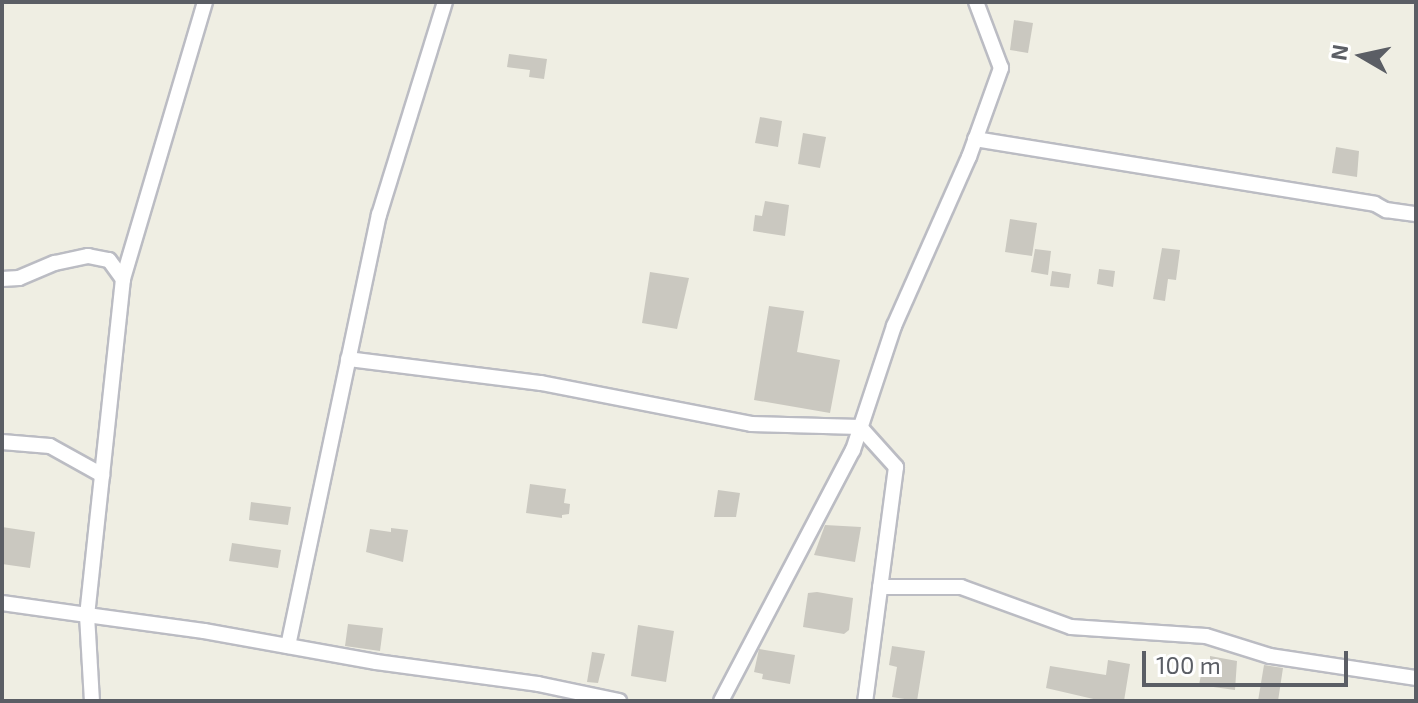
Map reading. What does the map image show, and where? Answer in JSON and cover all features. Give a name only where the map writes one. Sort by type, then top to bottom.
[{"type":"street","points":[[92,701],[87,615],[123,279],[205,2]]},
{"type":"street","points":[[288,646],[379,215],[445,2]]},
{"type":"street","points":[[721,701],[853,450],[894,326],[975,139],[1001,68],[976,2]]},
{"type":"street","points":[[975,139],[1375,204],[1386,210],[1416,214]]},
{"type":"street","points":[[2,279],[19,278],[55,263],[88,256],[109,260],[123,279]]},
{"type":"street","points":[[348,359],[541,383],[751,424],[860,427],[896,467],[865,701]]},
{"type":"street","points":[[2,442],[50,446],[102,475]]},
{"type":"street","points":[[880,587],[961,587],[1071,627],[1206,636],[1270,656],[1416,678]]},
{"type":"street","points":[[2,603],[538,684],[619,701]]},
{"type":"building","points":[[1014,20],[1033,23],[1028,53],[1010,50]]},
{"type":"building","points":[[509,54],[547,59],[544,79],[529,77],[530,70],[507,67]]},
{"type":"building","points":[[760,117],[782,121],[778,147],[755,143]]},
{"type":"building","points":[[803,133],[826,137],[820,168],[798,164]]},
{"type":"building","points":[[1336,147],[1359,151],[1357,177],[1332,173]]},
{"type":"building","points":[[765,201],[789,205],[785,236],[753,231],[755,215],[762,216]]},
{"type":"building","points":[[1010,219],[1037,223],[1032,256],[1005,252]]},
{"type":"building","points":[[1162,248],[1180,250],[1176,280],[1168,279],[1165,301],[1153,299]]},
{"type":"building","points":[[1035,249],[1051,251],[1048,275],[1031,272]]},
{"type":"building","points":[[1099,269],[1115,271],[1113,287],[1097,284]]},
{"type":"building","points":[[1052,271],[1071,274],[1069,288],[1050,286]]},
{"type":"building","points":[[650,272],[689,278],[677,329],[642,323]]},
{"type":"building","points":[[769,306],[804,311],[797,352],[840,360],[830,413],[754,400]]},
{"type":"building","points":[[530,484],[566,489],[564,503],[570,504],[569,514],[562,515],[562,518],[526,513]]},
{"type":"building","points":[[718,490],[740,493],[736,517],[714,517]]},
{"type":"building","points":[[251,502],[291,507],[288,525],[249,520]]},
{"type":"building","points":[[825,525],[861,527],[855,562],[814,555]]},
{"type":"building","points":[[2,527],[35,532],[30,568],[2,564]]},
{"type":"building","points":[[391,528],[408,530],[403,562],[366,552],[370,529],[391,532]]},
{"type":"building","points":[[232,543],[281,550],[278,568],[229,561]]},
{"type":"building","points":[[808,593],[853,598],[849,630],[844,634],[803,627]]},
{"type":"building","points":[[348,624],[383,628],[380,651],[345,646]]},
{"type":"building","points":[[638,625],[674,631],[666,682],[631,676]]},
{"type":"building","points":[[892,646],[925,651],[917,701],[892,697],[897,667],[889,665]]},
{"type":"building","points":[[759,649],[795,655],[790,684],[762,679],[763,674],[754,672]]},
{"type":"building","points":[[592,652],[605,654],[598,683],[587,682]]},
{"type":"building","points":[[1210,656],[1237,661],[1235,690],[1199,685],[1204,659],[1210,660]]},
{"type":"building","points":[[1108,660],[1130,664],[1124,701],[1102,701],[1046,688],[1050,666],[1106,675]]},
{"type":"building","points":[[1264,665],[1283,668],[1278,701],[1258,701]]}]
